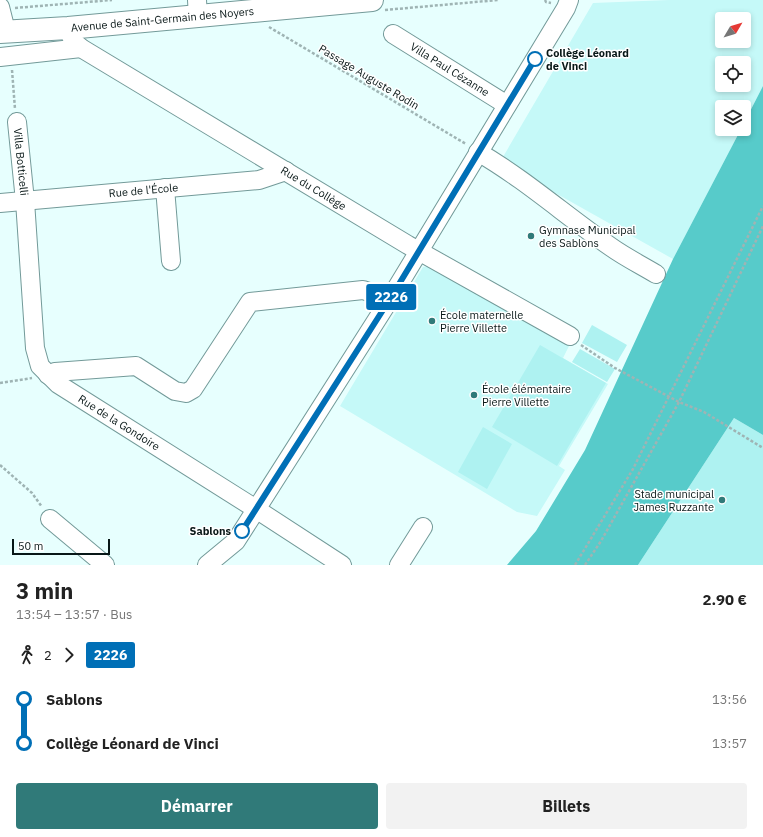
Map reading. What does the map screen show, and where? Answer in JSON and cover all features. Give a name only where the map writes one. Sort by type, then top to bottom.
[{"type":"main road","name":"Avenue de Saint-Germain des Noyers","points":[[2,20],[68,28],[236,0]]},
{"type":"main road","name":"Avenue de Saint-Germain des Noyers","points":[[2,20],[197,7],[270,7],[372,0]]},
{"type":"street","points":[[207,565],[236,541],[420,251],[478,152],[566,8],[569,0]]},
{"type":"street","name":"Rue du Collège","points":[[68,28],[73,41],[81,48],[420,251],[570,336]]},
{"type":"street","name":"Villa Paul Cézanne","points":[[393,34],[507,105]]},
{"type":"street","points":[[5,56],[81,48]]},
{"type":"street","name":"Villa Botticelli","points":[[17,122],[24,201]]},
{"type":"street","points":[[478,152],[504,167],[611,248],[656,274]]},
{"type":"street","name":"Rue de l'École","points":[[0,203],[259,180],[286,171]]},
{"type":"street","points":[[165,188],[171,261]]},
{"type":"street","name":"Rue de la Gondoire","points":[[24,201],[36,348],[40,366],[58,384],[342,565]]},
{"type":"street","points":[[48,375],[55,372],[136,366],[175,391],[186,393],[193,389],[250,302],[363,290],[390,299]]},
{"type":"street","points":[[50,519],[105,565]]},
{"type":"street","points":[[399,565],[423,527]]},
{"type":"path","points":[[2,20],[112,0]]},
{"type":"path","name":"Passage Auguste Rodin","points":[[270,7],[260,22],[478,152]]},
{"type":"path","points":[[5,56],[17,122]]},
{"type":"path","points":[[575,565],[633,469],[763,206]]},
{"type":"path","points":[[585,565],[601,541],[679,402],[763,226]]},
{"type":"path","points":[[570,336],[594,355],[609,364],[679,402],[704,412],[763,448]]},
{"type":"path","points":[[0,383],[14,382],[48,375]]},
{"type":"path","points":[[0,465],[32,493],[50,519]]},
{"type":"shaded area","name":"Collège Léonard de Vinci","points":[[669,0],[763,0],[763,86],[751,109],[751,100],[715,100],[715,136],[737,136],[673,259],[500,162],[593,3]]},
{"type":"shaded area","points":[[763,86],[763,435],[734,418],[638,565],[507,565],[536,531],[585,450],[673,259],[737,136],[751,136],[751,109]]},
{"type":"shaded area","name":"École élémentaire Pierre Villette","points":[[430,266],[570,344],[563,358],[608,384],[559,466],[565,470],[537,516],[517,512],[340,406],[423,267]]},
{"type":"shaded area","points":[[592,325],[627,345],[617,362],[582,343]]},
{"type":"shaded area","points":[[540,345],[606,383],[557,466],[492,427]]},
{"type":"shaded area","points":[[580,349],[615,369],[607,382],[572,362]]},
{"type":"shaded area","name":"Stade municipal James Ruzzante","points":[[734,418],[763,435],[763,565],[638,565]]},
{"type":"shaded area","points":[[483,427],[512,444],[487,489],[458,472]]},
{"type":"bus line","name":"2226","points":[[242,531],[420,251],[535,59]]},
{"type":"place","name":"Collège Léonard de Vinci","points":[[535,59]]},
{"type":"place","name":"Gymnase Municipal des Sablons","points":[[531,236]]},
{"type":"place","name":"École maternelle Pierre Villette","points":[[432,321]]},
{"type":"place","name":"École élémentaire Pierre Villette","points":[[474,395]]},
{"type":"place","name":"Stade municipal James Ruzzante","points":[[722,500]]},
{"type":"place","name":"Sablons","points":[[242,531]]}]
